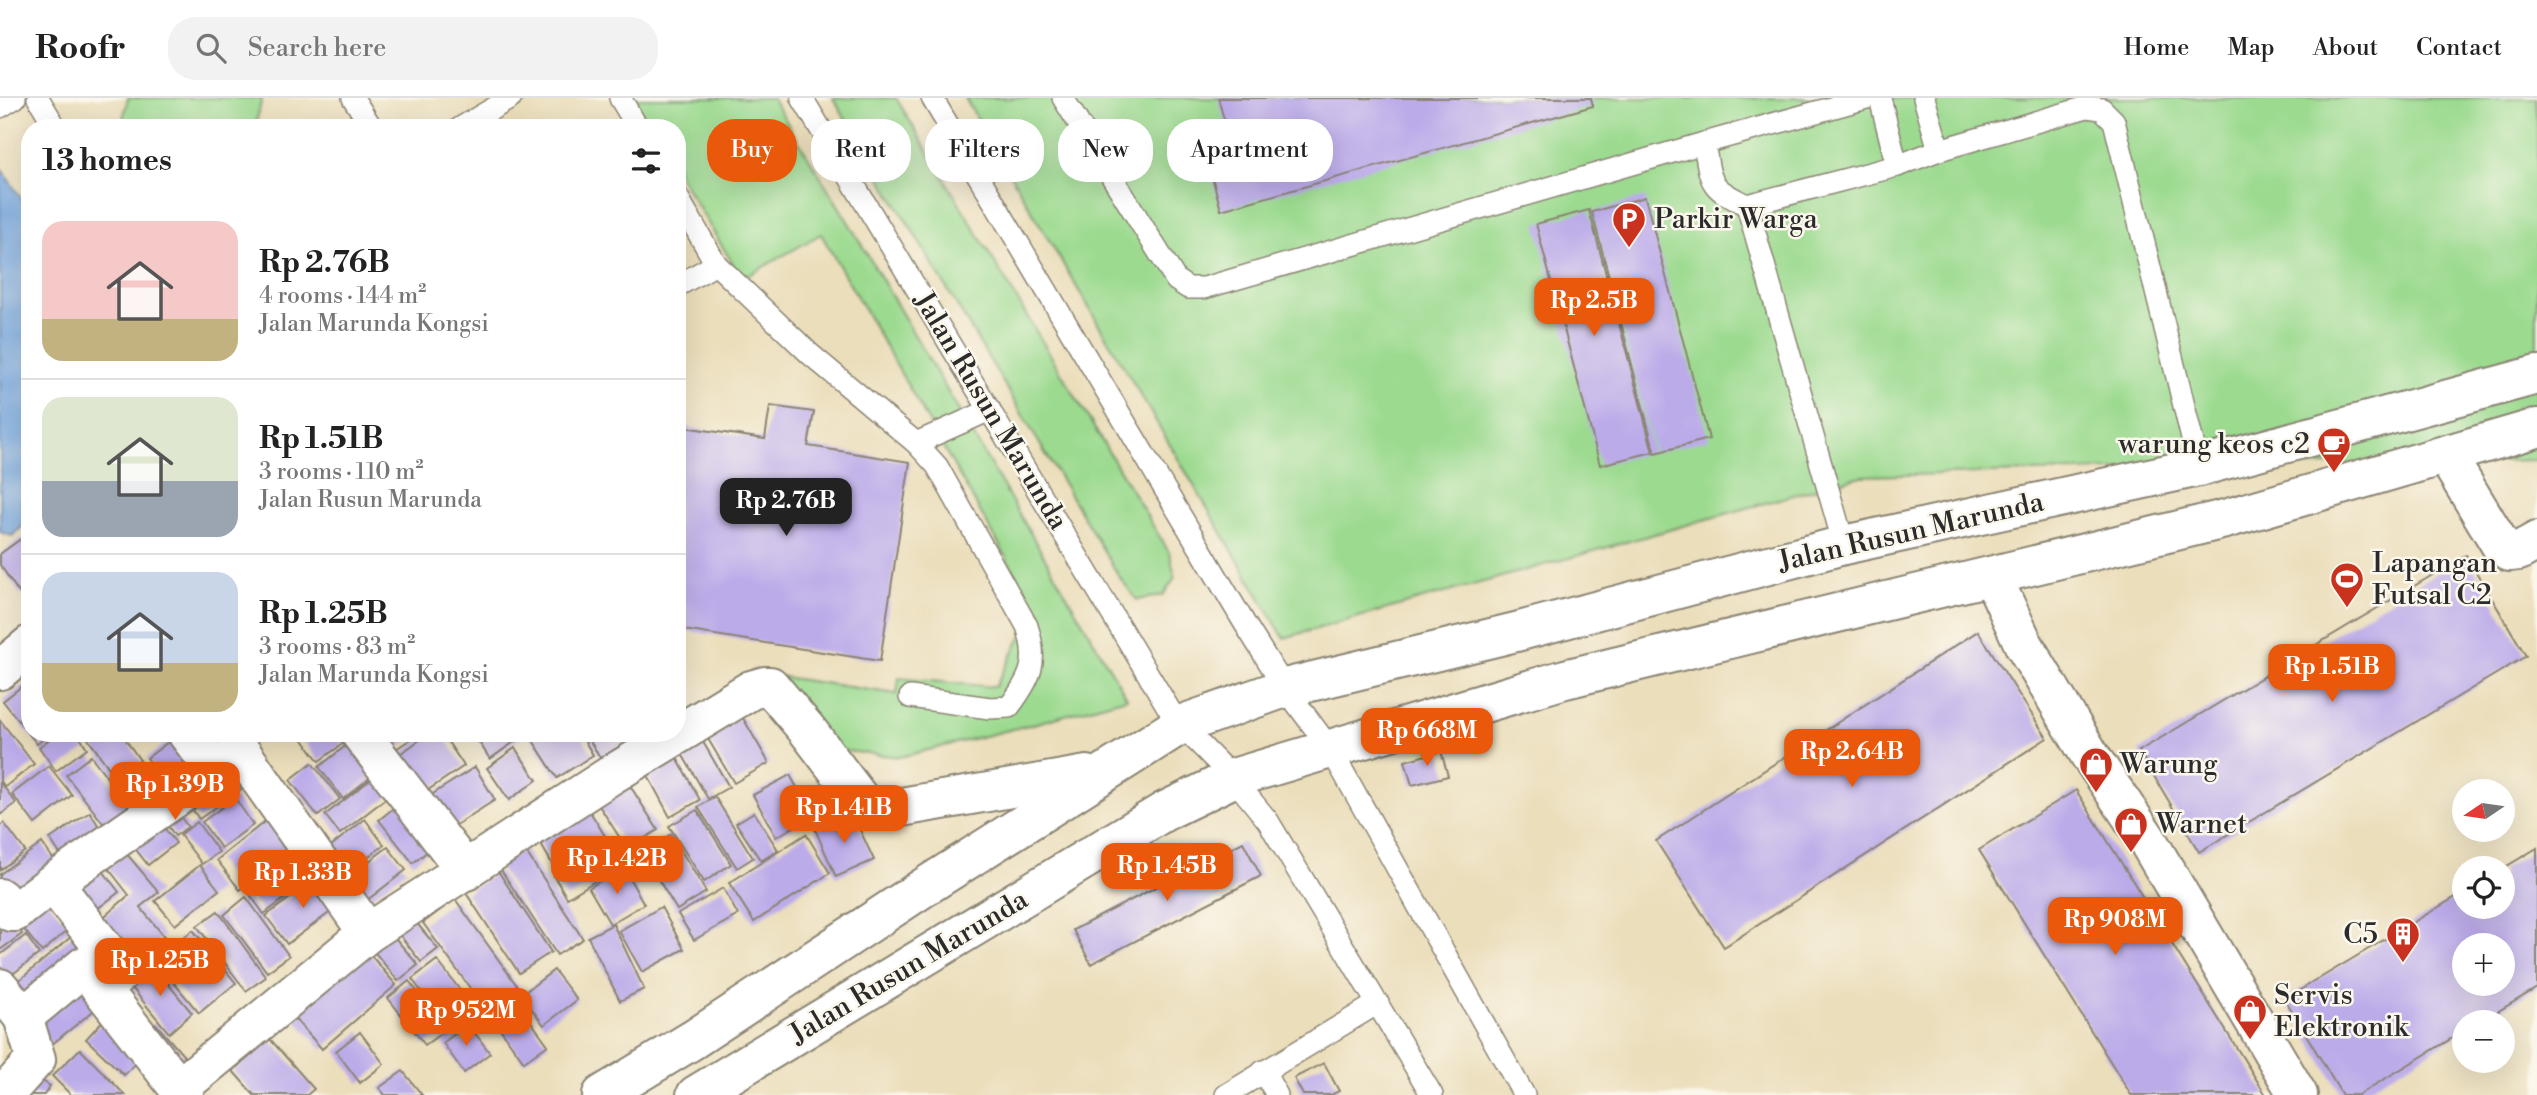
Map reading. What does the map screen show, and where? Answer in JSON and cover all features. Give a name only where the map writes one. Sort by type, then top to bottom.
[{"type":"street","name":"Jalan Rusun Marunda","points":[[1180,725],[1285,688],[1516,632],[1844,545],[2199,467],[2537,375]]},
{"type":"street","name":"Jalan Rusun Marunda","points":[[696,1095],[1165,811],[1233,778],[1565,680],[2225,519],[2537,428]]},
{"type":"street","points":[[2446,455],[2500,544],[2510,552],[2519,551],[2537,541]]},
{"type":"street","points":[[1992,576],[2024,645],[2089,754],[2146,838],[2298,1095]]},
{"type":"street","points":[[0,670],[21,652]]},
{"type":"street","points":[[686,729],[751,690],[765,685],[771,687],[808,730],[865,806],[871,809],[884,810],[1104,772]]},
{"type":"street","points":[[601,1095],[694,1039],[1180,725]]},
{"type":"street","points":[[194,742],[215,770]]},
{"type":"street","points":[[367,742],[466,872]]},
{"type":"street","points":[[4,1095],[36,1059],[11,1003],[83,967],[181,1092],[368,933],[665,742]]},
{"type":"street","points":[[0,898],[11,912],[15,912],[237,753],[243,755],[368,933]]},
{"type":"street","points":[[53,883],[118,966],[119,974],[100,987]]},
{"type":"lane","points":[[0,107],[15,98]]},
{"type":"lane","points":[[38,98],[51,119]]},
{"type":"lane","points":[[353,98],[366,119]]},
{"type":"lane","points":[[475,119],[511,98]]},
{"type":"lane","points":[[620,98],[633,119]]},
{"type":"lane","name":"Jalan Rusun Marunda","points":[[802,98],[1180,725],[1233,778]]},
{"type":"lane","points":[[932,98],[1238,612],[1285,688],[1331,750],[1524,1095]]},
{"type":"lane","points":[[1063,98],[1176,280],[1188,289],[1204,288],[1867,98]]},
{"type":"lane","points":[[1880,98],[1897,166]]},
{"type":"lane","points":[[1924,98],[1939,150]]},
{"type":"lane","points":[[1704,143],[1710,174],[1718,191],[1747,205],[1897,166],[1939,150],[2087,107],[2102,109],[2114,121],[2199,467]]},
{"type":"lane","points":[[1747,205],[1844,545]]},
{"type":"lane","points":[[686,212],[716,264],[810,354],[916,443],[937,466],[1027,626],[1034,647],[1032,668],[1022,690],[1009,707],[990,708],[910,697]]},
{"type":"lane","points":[[686,281],[716,264]]},
{"type":"lane","points":[[916,443],[990,410]]},
{"type":"lane","points":[[1233,778],[1268,821],[1432,1095]]},
{"type":"lane","points":[[1226,1095],[1378,1003]]},
{"type":"lane","points":[[1263,1071],[1277,1095]]},
{"type":"green space","points":[[128,98],[262,98],[257,119],[123,119]]},
{"type":"green space","points":[[632,98],[772,98],[785,119],[707,119],[707,182],[797,182],[797,139],[811,161],[811,182],[824,182],[846,218],[1127,698],[900,757],[837,750],[769,675],[897,694],[899,678],[995,687],[1036,609],[821,234],[742,279],[686,187],[686,119],[645,119]]},
{"type":"green space","points":[[833,98],[896,98],[909,119],[846,119]]},
{"type":"green space","points":[[965,98],[2537,98],[2537,460],[1861,476],[1284,638],[1015,182],[1044,182],[1044,119],[977,119]]},
{"type":"green space","points":[[911,123],[925,146],[925,182],[946,182],[1170,554],[1175,578],[1163,595],[1137,600],[1120,578],[883,182],[911,182]]},
{"type":"water","points":[[0,167],[21,198],[21,528],[12,536],[0,532]]},
{"type":"building","points":[[1218,98],[1591,98],[1593,106],[1333,179],[1333,119],[1224,119]]},
{"type":"building","points":[[1213,182],[1321,182],[1221,210]]},
{"type":"building","points":[[1645,197],[1709,439],[1655,453],[1592,212]]},
{"type":"building","points":[[1589,210],[1653,452],[1600,465],[1536,224]]},
{"type":"building","points":[[770,406],[814,412],[808,446],[910,462],[880,661],[686,630],[686,427],[765,439]]},
{"type":"building","points":[[21,539],[20,594],[0,565],[0,554]]},
{"type":"building","points":[[2466,555],[2526,656],[2199,852],[2139,751]]},
{"type":"building","points":[[1978,631],[2047,738],[1724,947],[1656,841]]},
{"type":"building","points":[[21,687],[21,724],[3,701]]},
{"type":"building","points":[[743,718],[769,763],[734,783],[701,727]]},
{"type":"building","points":[[0,720],[34,764],[5,787],[0,780]]},
{"type":"building","points":[[699,735],[729,787],[708,799],[678,747]]},
{"type":"building","points":[[46,742],[83,742],[87,748],[56,771],[39,747]]},
{"type":"building","points":[[90,742],[127,742],[160,789],[136,806]]},
{"type":"building","points":[[168,742],[187,742],[202,762],[168,787],[147,758]]},
{"type":"building","points":[[204,742],[244,742],[218,761]]},
{"type":"building","points":[[305,742],[345,742],[319,761]]},
{"type":"building","points":[[350,742],[354,742],[377,772],[343,799],[319,767]]},
{"type":"building","points":[[379,742],[406,742],[382,758]]},
{"type":"building","points":[[417,742],[448,742],[464,766],[422,794],[397,756]]},
{"type":"building","points":[[479,742],[514,742],[490,759]]},
{"type":"building","points":[[534,742],[585,742],[593,755],[557,778]]},
{"type":"building","points":[[591,742],[628,742],[633,750],[606,767]]},
{"type":"building","points":[[671,747],[700,800],[670,817],[641,763]]},
{"type":"building","points":[[515,748],[537,780],[509,800],[487,768]]},
{"type":"building","points":[[1441,751],[1448,776],[1412,785],[1405,761]]},
{"type":"building","points":[[91,756],[130,808],[106,827],[66,775]]},
{"type":"building","points":[[312,763],[340,799],[318,816],[290,780]]},
{"type":"building","points":[[49,766],[72,795],[35,824],[12,794]]},
{"type":"building","points":[[475,767],[495,800],[445,832],[425,799]]},
{"type":"building","points":[[622,773],[658,830],[627,849],[591,793]]},
{"type":"building","points":[[790,775],[813,816],[776,837],[753,795]]},
{"type":"building","points":[[374,777],[389,796],[340,834],[325,815]]},
{"type":"building","points":[[236,778],[243,788],[199,819],[184,797]]},
{"type":"building","points":[[0,782],[16,803],[0,815]]},
{"type":"building","points":[[2076,790],[2266,1095],[2131,1095],[1979,850]]},
{"type":"building","points":[[715,797],[753,858],[737,868],[698,807]]},
{"type":"building","points":[[235,798],[253,825],[221,848],[202,822]]},
{"type":"building","points":[[400,803],[434,846],[413,863],[379,820]]},
{"type":"building","points":[[174,808],[188,827],[175,836],[162,817]]},
{"type":"building","points":[[589,810],[605,836],[554,867],[539,841]]},
{"type":"building","points":[[697,810],[731,864],[704,882],[669,826]]},
{"type":"building","points":[[90,812],[103,833],[64,860],[50,839]]},
{"type":"building","points":[[754,812],[778,850],[761,861],[736,823]]},
{"type":"building","points":[[852,813],[874,860],[836,877],[815,829]]},
{"type":"building","points":[[274,814],[297,845],[240,890],[217,860]]},
{"type":"building","points":[[365,819],[384,845],[345,875],[326,850]]},
{"type":"building","points":[[158,820],[176,843],[148,865],[130,842]]},
{"type":"building","points":[[197,822],[219,852],[202,864],[180,835]]},
{"type":"building","points":[[4,823],[25,851],[0,870],[0,826]]},
{"type":"building","points":[[671,834],[706,892],[677,910],[642,853]]},
{"type":"building","points":[[806,834],[830,873],[754,922],[729,883]]},
{"type":"building","points":[[615,838],[628,861],[567,898],[554,876]]},
{"type":"building","points":[[1243,842],[1261,876],[1091,964],[1073,930]]},
{"type":"building","points":[[42,843],[58,866],[12,900],[0,884],[0,874]]},
{"type":"building","points":[[388,847],[406,870],[366,901],[348,877]]},
{"type":"building","name":"C5","points":[[2537,848],[2537,988],[2500,1010],[2452,1010],[2452,1038],[2358,1095],[2342,1095],[2285,999],[2452,899],[2452,919],[2515,919],[2515,861]]},
{"type":"building","points":[[524,849],[583,939],[557,955],[499,867]]},
{"type":"building","points":[[126,853],[159,892],[140,907],[164,936],[126,968],[92,927],[129,895],[108,868]]},
{"type":"building","points":[[300,853],[317,874],[264,914],[248,892]]},
{"type":"building","points":[[200,865],[219,890],[175,925],[155,901]]},
{"type":"building","points":[[100,867],[119,892],[92,913],[72,889]]},
{"type":"building","points":[[623,867],[644,904],[610,924],[589,888]]},
{"type":"building","points":[[498,871],[551,952],[519,973],[466,893]]},
{"type":"building","points":[[319,876],[340,905],[287,944],[266,916]]},
{"type":"building","points":[[723,888],[738,915],[694,940],[678,914]]},
{"type":"building","points":[[43,895],[70,928],[42,952],[15,918]]},
{"type":"building","points":[[246,897],[289,956],[267,972],[224,915]]},
{"type":"building","points":[[455,899],[518,987],[486,1010],[423,923]]},
{"type":"building","points":[[661,907],[684,949],[642,972],[619,931]]},
{"type":"building","points":[[218,911],[266,977],[246,991],[197,926]]},
{"type":"building","points":[[7,913],[22,934],[0,950],[0,919]]},
{"type":"building","points":[[411,916],[438,949],[421,962],[395,929]]},
{"type":"building","points":[[613,924],[644,989],[620,1001],[588,937]]},
{"type":"building","points":[[193,930],[236,983],[199,1013],[155,960]]},
{"type":"building","points":[[78,931],[82,960],[26,1007],[10,988]]},
{"type":"building","points":[[391,933],[418,965],[398,981],[372,949]]},
{"type":"building","points":[[26,935],[39,954],[2,982],[0,955]]},
{"type":"building","points":[[368,952],[396,985],[322,1049],[293,1017]]},
{"type":"building","points":[[437,960],[473,1007],[448,1027],[412,979]]},
{"type":"building","points":[[151,963],[192,1013],[169,1033],[128,983]]},
{"type":"building","points":[[554,970],[577,1000],[544,1025],[521,995]]},
{"type":"building","points":[[77,981],[98,1007],[51,1045],[31,1020]]},
{"type":"building","points":[[409,981],[447,1029],[425,1045],[388,998]]},
{"type":"building","points":[[519,1005],[548,1045],[524,1062],[496,1023]]},
{"type":"building","points":[[107,1016],[146,1053],[124,1075],[86,1039]]},
{"type":"building","points":[[155,1023],[189,1062],[174,1075],[140,1036]]},
{"type":"building","points":[[468,1024],[490,1053],[464,1073],[443,1043]]},
{"type":"building","points":[[360,1032],[384,1064],[360,1083],[336,1051]]},
{"type":"building","points":[[270,1039],[314,1089],[307,1095],[254,1095],[233,1071]]},
{"type":"building","points":[[80,1049],[125,1095],[71,1095],[52,1076]]},
{"type":"building","points":[[1324,1063],[1339,1091],[1331,1095],[1303,1095],[1294,1078]]},
{"type":"building","points":[[403,1071],[422,1095],[385,1095],[379,1088]]},
{"type":"building","points":[[30,1073],[50,1086],[44,1095],[15,1095]]},
{"type":"place","name":"Parkir Warga","points":[[1629,249]]},
{"type":"place","name":"warung keos c2","points":[[2334,474]]},
{"type":"place","name":"Lapangan Futsal C2","points":[[2347,609]]},
{"type":"place","name":"Warung","points":[[2096,794]]},
{"type":"place","name":"Warnet","points":[[2131,854]]},
{"type":"place","name":"C5","points":[[2403,964]]},
{"type":"place","name":"Servis Elektronik","points":[[2250,1041]]}]
